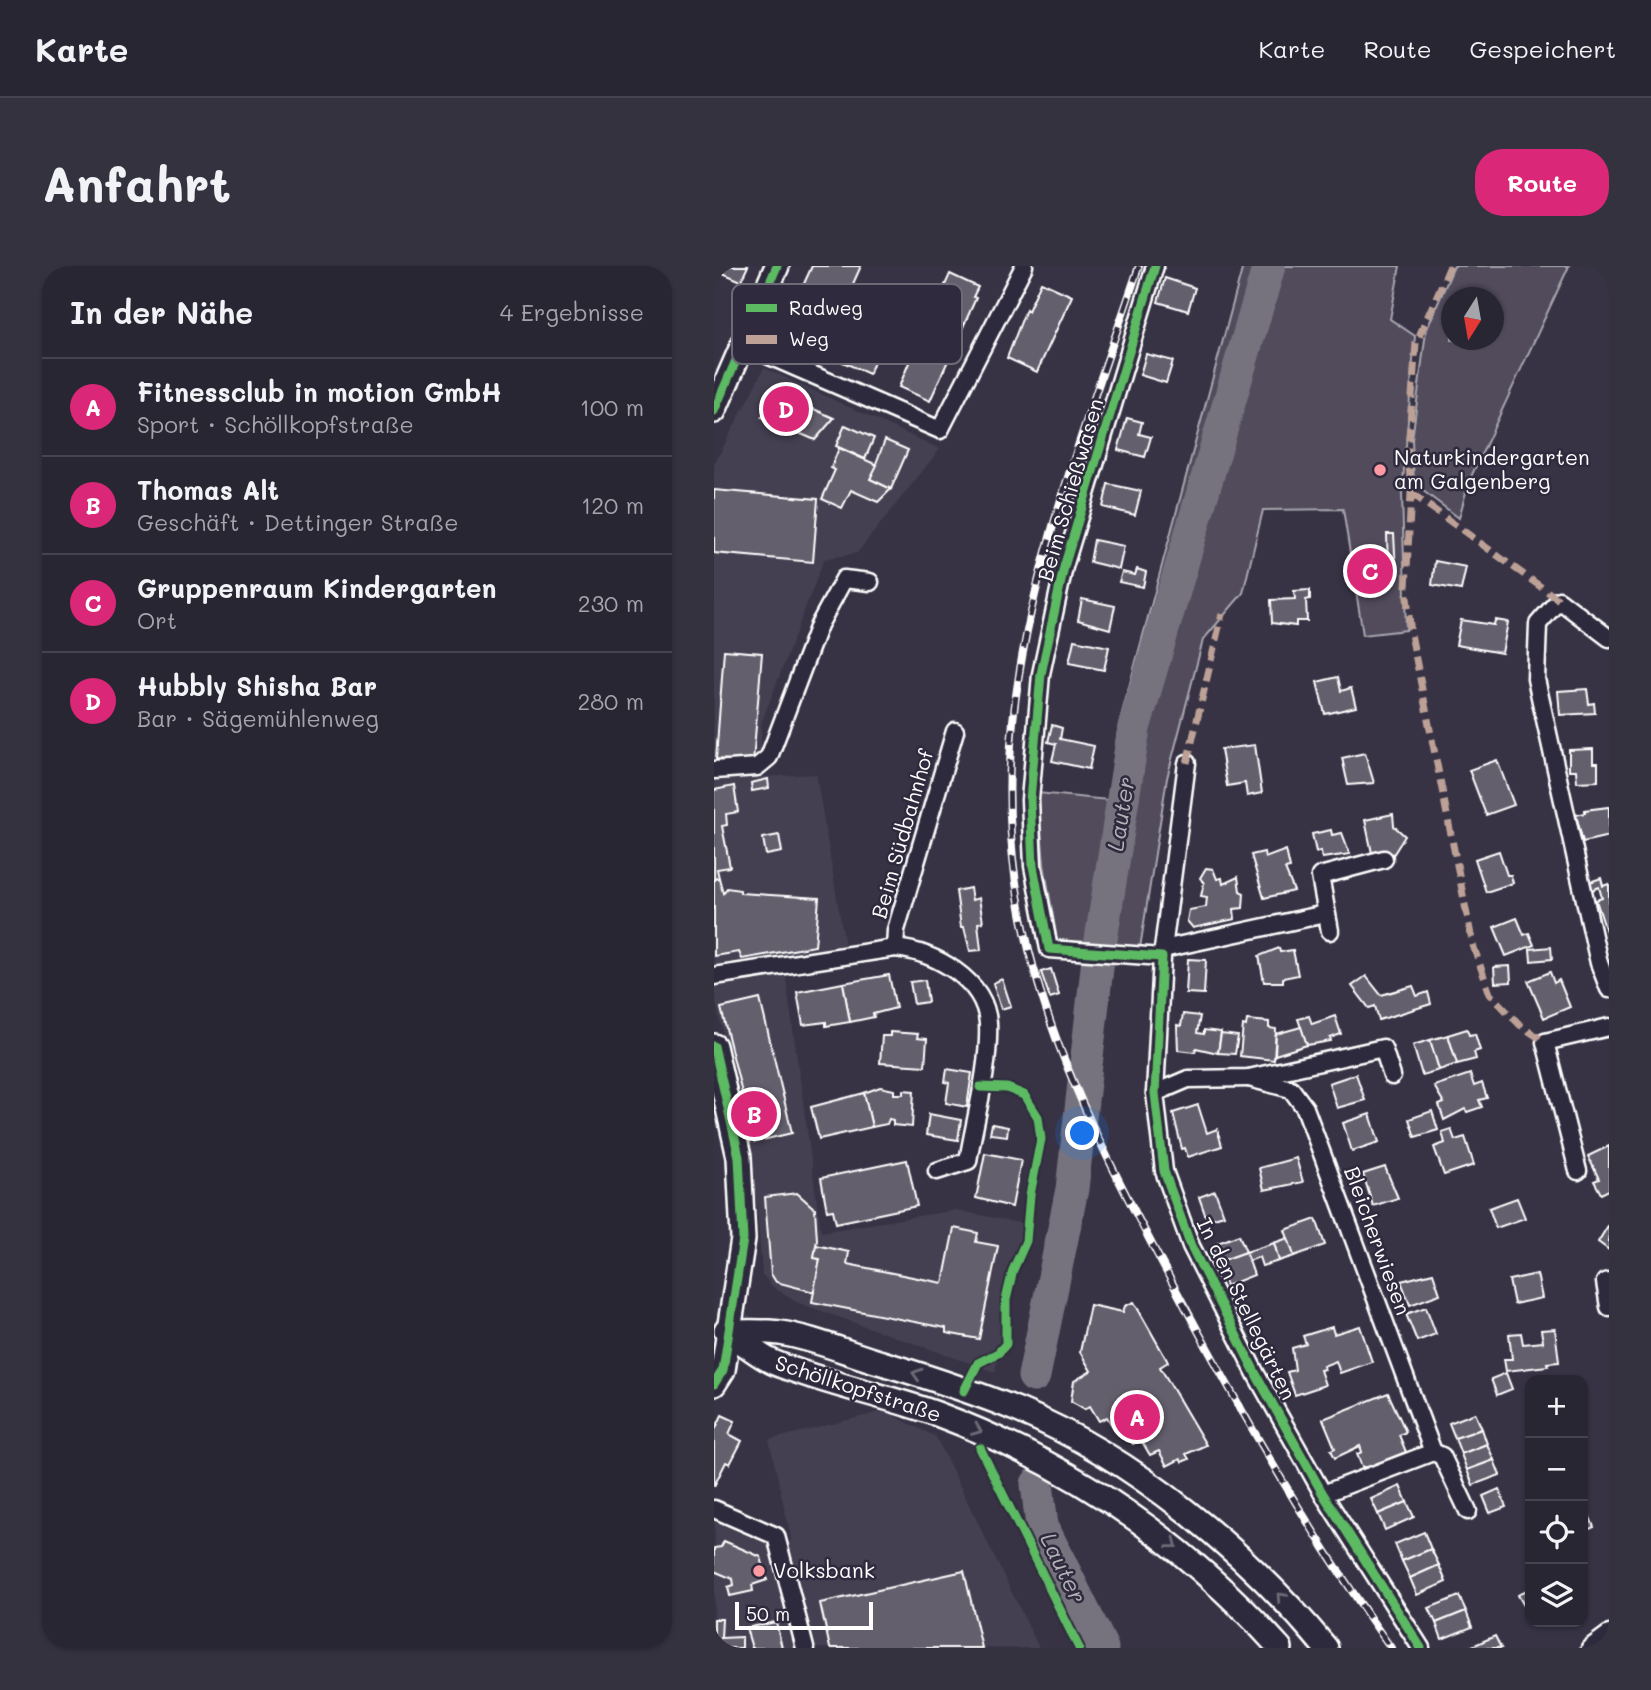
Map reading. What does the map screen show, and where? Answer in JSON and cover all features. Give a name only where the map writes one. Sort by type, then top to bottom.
[{"type":"main road","points":[[769,284],[777,266]]},
{"type":"main road","points":[[714,411],[734,364]]},
{"type":"main road","points":[[714,1046],[739,1157],[743,1239],[718,1333],[723,1370],[714,1384]]},
{"type":"main road","points":[[714,1092],[741,1199]]},
{"type":"main road","name":"Schöllkopfstraße","points":[[718,1333],[773,1363],[936,1414],[986,1433],[1054,1466],[1101,1493],[1182,1551],[1280,1648]]},
{"type":"main road","name":"Schöllkopfstraße","points":[[718,1333],[782,1333],[914,1373],[1019,1411],[1062,1432],[1157,1491],[1200,1524],[1269,1585],[1326,1648]]},
{"type":"street","points":[[788,364],[940,430],[1024,266]]},
{"type":"street","name":"Beim Schießwasen","points":[[1155,266],[1064,567],[1041,674],[1030,800],[1038,904],[1049,949],[1132,955],[1162,953]]},
{"type":"street","points":[[714,770],[757,767],[769,757],[819,625],[844,579],[870,582]]},
{"type":"street","points":[[1609,638],[1559,600],[1538,624],[1536,680],[1609,989]]},
{"type":"street","name":"Beim Südbahnhof","points":[[895,948],[897,930],[955,731]]},
{"type":"street","name":"In den Stellegärten","points":[[1187,763],[1162,953],[1155,1093],[1164,1171],[1191,1246],[1251,1365],[1322,1494],[1421,1648]]},
{"type":"street","points":[[1330,931],[1320,876],[1384,859]]},
{"type":"street","points":[[1162,953],[1325,914]]},
{"type":"street","name":"Beim Südbahnhof","points":[[714,976],[895,948],[913,950],[936,958],[968,981],[988,1021],[968,1161],[937,1171]]},
{"type":"street","points":[[1578,1171],[1545,1042],[1609,1027]]},
{"type":"street","name":"Bleicherwiesen","points":[[1155,1093],[1188,1079],[1249,1078],[1383,1048],[1392,1076]]},
{"type":"street","name":"Bleicherwiesen","points":[[1249,1078],[1291,1089],[1305,1108],[1433,1451],[1442,1457],[1468,1511]]},
{"type":"street","points":[[1607,1282],[1609,1307]]},
{"type":"street","points":[[1322,1494],[1433,1451]]},
{"type":"street","points":[[714,1509],[776,1536],[804,1648]]},
{"type":"street","points":[[1590,1648],[1609,1634]]},
{"type":"shaded area","points":[[1243,266],[1400,266],[1390,319],[1415,336],[1402,494],[1406,630],[1363,635],[1343,509],[1263,510],[1243,593],[1203,640],[1167,778],[1140,948],[1057,940],[1044,864],[1038,793],[1108,800],[1119,724]]},
{"type":"shaded area","points":[[1454,266],[1569,266],[1469,481],[1459,518],[1414,484],[1412,440],[1426,331],[1441,296],[1441,350],[1504,350],[1504,287],[1445,287]]},
{"type":"shaded area","points":[[764,368],[940,449],[857,553],[824,559],[761,724],[761,777],[816,774],[845,946],[783,957],[821,1232],[956,1210],[1023,1224],[995,1372],[796,1302],[773,1287],[762,1274],[757,1206],[714,990],[714,465]]},
{"type":"shaded area","points":[[884,1411],[936,1437],[1039,1648],[714,1648],[715,1522],[766,1544],[792,1541],[769,1440]]},
{"type":"building","points":[[720,266],[748,266],[741,281],[718,271]]},
{"type":"building","points":[[812,266],[861,266],[853,284],[804,284]]},
{"type":"building","points":[[950,274],[978,287],[962,329],[962,284],[946,284]]},
{"type":"building","points":[[1165,278],[1195,288],[1188,311],[1158,302]]},
{"type":"building","points":[[1041,282],[1072,296],[1037,372],[1007,358],[1026,309],[1028,311]]},
{"type":"building","points":[[1146,354],[1173,361],[1166,383],[1140,375]]},
{"type":"building","points":[[847,364],[873,364],[869,374]]},
{"type":"building","points":[[908,364],[947,364],[930,401],[899,387]]},
{"type":"building","points":[[776,392],[834,418],[815,440],[762,417]]},
{"type":"building","points":[[1127,418],[1142,422],[1139,434],[1151,437],[1145,457],[1118,450]]},
{"type":"building","points":[[845,425],[874,438],[865,459],[836,446]]},
{"type":"building","points":[[885,440],[908,450],[891,489],[870,479]]},
{"type":"building","points":[[839,448],[877,465],[870,479],[891,489],[878,502],[851,490],[842,508],[822,499],[835,470],[831,468]]},
{"type":"building","points":[[1108,484],[1141,491],[1135,515],[1103,507]]},
{"type":"building","points":[[714,490],[818,499],[813,562],[714,553]]},
{"type":"building","points":[[1387,534],[1394,534],[1396,572],[1388,572]]},
{"type":"building","points":[[1094,540],[1124,546],[1119,569],[1090,562]]},
{"type":"building","points":[[1372,551],[1378,589],[1369,590],[1363,553]]},
{"type":"building","points":[[1435,561],[1466,567],[1461,590],[1432,585]]},
{"type":"building","points":[[1137,569],[1146,572],[1143,587],[1119,582],[1122,572],[1135,575]]},
{"type":"building","points":[[1310,590],[1310,599],[1306,600],[1307,621],[1296,621],[1296,626],[1272,623],[1271,600],[1295,599],[1294,591]]},
{"type":"building","points":[[1082,599],[1115,606],[1110,629],[1078,620]]},
{"type":"building","points":[[1461,620],[1494,625],[1495,620],[1508,622],[1502,653],[1456,645]]},
{"type":"building","points":[[1074,640],[1109,647],[1104,670],[1069,663]]},
{"type":"building","points":[[724,650],[762,653],[753,762],[716,759]]},
{"type":"building","points":[[1338,677],[1341,691],[1351,688],[1356,707],[1325,714],[1317,682]]},
{"type":"building","points":[[1587,689],[1589,704],[1594,703],[1595,713],[1560,715],[1558,691]]},
{"type":"building","points":[[1052,725],[1062,728],[1060,739],[1094,746],[1089,769],[1052,761],[1056,744],[1048,742]]},
{"type":"building","points":[[1255,745],[1262,793],[1247,796],[1245,783],[1227,786],[1221,749]]},
{"type":"building","points":[[1593,749],[1593,763],[1598,763],[1598,781],[1577,782],[1576,770],[1569,770],[1569,750]]},
{"type":"building","points":[[1365,753],[1374,783],[1348,785],[1342,758]]},
{"type":"building","points":[[1497,760],[1514,805],[1486,815],[1469,770]]},
{"type":"building","points":[[768,779],[769,788],[752,791],[751,783]]},
{"type":"building","points":[[734,786],[738,812],[726,814],[727,825],[722,826],[730,867],[717,869],[719,878],[714,879],[714,790]]},
{"type":"building","points":[[1609,807],[1609,836],[1583,842],[1576,815],[1585,813],[1585,810]]},
{"type":"building","points":[[1393,814],[1394,826],[1405,836],[1393,855],[1385,851],[1372,853],[1365,820]]},
{"type":"building","points":[[1331,830],[1332,835],[1342,833],[1350,854],[1322,858],[1321,851],[1316,852],[1312,834]]},
{"type":"building","points":[[779,835],[782,852],[766,855],[763,838]]},
{"type":"building","points":[[1286,850],[1290,868],[1285,869],[1294,891],[1264,898],[1251,855],[1264,852],[1265,858]]},
{"type":"building","points":[[1499,851],[1507,875],[1511,875],[1513,883],[1486,892],[1475,859]]},
{"type":"building","points":[[1206,868],[1213,869],[1217,879],[1222,878],[1223,884],[1238,877],[1240,891],[1244,893],[1243,908],[1234,909],[1235,919],[1193,928],[1187,921],[1189,910],[1206,907],[1207,897],[1201,896],[1204,883],[1200,878]]},
{"type":"building","points":[[719,878],[723,893],[727,888],[740,890],[740,893],[819,898],[815,946],[742,959],[739,952],[714,956],[714,879]]},
{"type":"building","points":[[1601,878],[1603,886],[1609,884],[1609,930],[1606,931],[1596,900],[1602,898],[1599,887],[1592,890],[1590,882]]},
{"type":"building","points":[[970,888],[972,900],[979,898],[983,922],[978,923],[981,950],[970,951],[964,927],[961,927],[956,891]]},
{"type":"building","points":[[1517,918],[1524,935],[1529,933],[1534,945],[1506,956],[1494,927]]},
{"type":"building","points":[[1551,947],[1552,959],[1531,961],[1530,949]]},
{"type":"building","points":[[1279,948],[1280,952],[1293,950],[1298,975],[1283,978],[1283,982],[1264,982],[1259,956]]},
{"type":"building","points":[[1188,959],[1206,960],[1204,994],[1186,993]]},
{"type":"building","points":[[1510,966],[1511,982],[1495,983],[1494,967]]},
{"type":"building","points":[[1051,969],[1059,995],[1050,998],[1041,972]]},
{"type":"building","points":[[1550,972],[1554,983],[1559,980],[1570,1007],[1544,1018],[1528,981]]},
{"type":"building","points":[[889,975],[896,1008],[873,1014],[874,1017],[850,1022],[843,983]]},
{"type":"building","points":[[1366,976],[1381,995],[1413,986],[1417,996],[1428,992],[1431,1004],[1379,1020],[1375,1006],[1369,1008],[1352,986]]},
{"type":"building","points":[[1002,979],[1011,1006],[1001,1009],[993,983]]},
{"type":"building","points":[[925,980],[928,1002],[914,1004],[910,982]]},
{"type":"building","points":[[843,983],[850,1022],[826,1026],[826,1022],[803,1025],[797,992]]},
{"type":"building","points":[[760,999],[792,1133],[754,1142],[721,1008]]},
{"type":"building","points":[[1183,1014],[1200,1016],[1197,1033],[1204,1034],[1204,1030],[1221,1032],[1218,1053],[1196,1048],[1195,1052],[1178,1050],[1177,1025],[1181,1026]]},
{"type":"building","points":[[1309,1016],[1312,1024],[1335,1016],[1341,1034],[1330,1038],[1331,1041],[1307,1045],[1298,1019]]},
{"type":"building","points":[[1247,1020],[1269,1022],[1269,1028],[1276,1029],[1274,1060],[1240,1056],[1243,1025],[1246,1026]]},
{"type":"building","points":[[1301,1027],[1307,1045],[1275,1055],[1276,1034]]},
{"type":"building","points":[[1467,1029],[1469,1035],[1475,1034],[1480,1050],[1474,1052],[1476,1059],[1457,1064],[1448,1035]]},
{"type":"building","points":[[890,1032],[918,1034],[917,1038],[927,1039],[925,1066],[880,1063],[882,1036],[890,1036]]},
{"type":"building","points":[[1221,1034],[1238,1036],[1235,1054],[1218,1053]]},
{"type":"building","points":[[1448,1035],[1457,1064],[1439,1070],[1430,1040]]},
{"type":"building","points":[[1430,1040],[1439,1070],[1422,1075],[1413,1045]]},
{"type":"building","points":[[947,1069],[972,1073],[967,1107],[946,1103],[949,1083],[945,1082]]},
{"type":"building","points":[[1356,1074],[1365,1100],[1337,1108],[1329,1083]]},
{"type":"building","points":[[1470,1074],[1474,1086],[1482,1083],[1487,1098],[1479,1100],[1482,1107],[1467,1112],[1465,1109],[1444,1120],[1439,1105],[1444,1103],[1434,1086]]},
{"type":"building","points":[[880,1087],[894,1090],[894,1094],[903,1094],[903,1090],[914,1091],[912,1127],[893,1125],[893,1120],[889,1119],[887,1124],[872,1127],[864,1093]]},
{"type":"building","points":[[864,1093],[872,1127],[819,1139],[811,1107]]},
{"type":"building","points":[[1198,1105],[1207,1133],[1217,1129],[1222,1146],[1188,1157],[1185,1148],[1182,1149],[1173,1113]]},
{"type":"building","points":[[1432,1111],[1438,1130],[1415,1137],[1409,1119]]},
{"type":"building","points":[[929,1114],[961,1120],[958,1140],[926,1135]]},
{"type":"building","points":[[1370,1114],[1379,1142],[1352,1151],[1343,1123]]},
{"type":"building","points":[[992,1124],[1008,1127],[1007,1136],[990,1134]]},
{"type":"building","points":[[1451,1129],[1455,1140],[1465,1137],[1474,1165],[1444,1175],[1434,1147],[1445,1143],[1442,1132]]},
{"type":"building","points":[[1609,1146],[1609,1190],[1601,1194],[1594,1181],[1599,1179],[1588,1156]]},
{"type":"building","points":[[985,1153],[1021,1160],[1012,1207],[976,1198]]},
{"type":"building","points":[[1296,1158],[1303,1182],[1264,1190],[1259,1168]]},
{"type":"building","points":[[907,1160],[917,1206],[836,1223],[833,1210],[827,1211],[821,1178]]},
{"type":"building","points":[[1385,1167],[1398,1198],[1373,1206],[1363,1174]]},
{"type":"building","points":[[1215,1191],[1224,1215],[1207,1220],[1199,1197]]},
{"type":"building","points":[[797,1193],[815,1209],[817,1240],[814,1258],[820,1259],[814,1292],[776,1282],[771,1274],[765,1197]]},
{"type":"building","points":[[1517,1198],[1525,1218],[1496,1228],[1489,1208]]},
{"type":"building","points":[[1316,1219],[1325,1245],[1294,1256],[1285,1230]]},
{"type":"building","points":[[1609,1224],[1609,1250],[1598,1242]]},
{"type":"building","points":[[954,1228],[978,1233],[976,1242],[998,1246],[979,1339],[946,1333],[946,1328],[812,1302],[820,1259],[814,1258],[816,1245],[849,1252],[847,1264],[943,1283]]},
{"type":"building","points":[[1239,1235],[1246,1252],[1218,1262],[1212,1245]]},
{"type":"building","points":[[1288,1238],[1294,1256],[1279,1261],[1274,1243]]},
{"type":"building","points":[[1274,1243],[1279,1261],[1262,1266],[1259,1257],[1249,1261],[1246,1252]]},
{"type":"building","points":[[1246,1252],[1254,1275],[1226,1286],[1218,1262]]},
{"type":"building","points":[[1433,1273],[1440,1294],[1410,1305],[1401,1281]]},
{"type":"building","points":[[1537,1274],[1542,1298],[1514,1304],[1509,1280]]},
{"type":"building","points":[[1134,1302],[1168,1362],[1160,1367],[1206,1445],[1186,1454],[1189,1459],[1182,1462],[1180,1459],[1167,1466],[1159,1451],[1150,1455],[1141,1440],[1133,1444],[1124,1428],[1116,1432],[1107,1417],[1099,1421],[1090,1406],[1085,1409],[1071,1401],[1074,1381],[1091,1371],[1080,1352],[1090,1305],[1123,1312],[1125,1306]]},
{"type":"building","points":[[1426,1307],[1436,1334],[1417,1341],[1406,1314]]},
{"type":"building","points":[[1360,1326],[1372,1362],[1340,1373],[1336,1361],[1323,1366],[1324,1369],[1320,1370],[1325,1385],[1295,1395],[1287,1372],[1295,1370],[1292,1348],[1306,1344],[1303,1336],[1332,1327],[1334,1334]]},
{"type":"building","points":[[1555,1329],[1559,1362],[1547,1363],[1548,1366],[1506,1371],[1504,1359],[1512,1359],[1509,1334],[1521,1333],[1523,1344],[1543,1342],[1541,1330]]},
{"type":"building","points":[[1506,1373],[1512,1389],[1497,1395],[1491,1379]]},
{"type":"building","points":[[1388,1393],[1406,1432],[1399,1435],[1406,1452],[1368,1467],[1362,1467],[1357,1454],[1362,1452],[1360,1446],[1335,1458],[1331,1450],[1335,1448],[1323,1419]]},
{"type":"building","points":[[1475,1413],[1482,1429],[1455,1438],[1449,1423]]},
{"type":"building","points":[[722,1415],[735,1421],[729,1434],[742,1441],[730,1464],[726,1462],[714,1486],[714,1432]]},
{"type":"building","points":[[1482,1429],[1487,1444],[1461,1454],[1455,1438]]},
{"type":"building","points":[[1487,1444],[1494,1460],[1467,1470],[1461,1454]]},
{"type":"building","points":[[1494,1460],[1500,1475],[1473,1485],[1467,1470]]},
{"type":"building","points":[[1400,1486],[1407,1502],[1378,1514],[1371,1499]]},
{"type":"building","points":[[1499,1489],[1506,1507],[1490,1513],[1483,1496]]},
{"type":"building","points":[[1407,1502],[1414,1517],[1385,1530],[1378,1514]]},
{"type":"building","points":[[1588,1513],[1594,1527],[1588,1530]]},
{"type":"building","points":[[1424,1532],[1431,1549],[1402,1561],[1395,1544]]},
{"type":"building","points":[[724,1541],[761,1557],[767,1580],[752,1585],[753,1591],[730,1596],[728,1587],[734,1585],[733,1579],[714,1571],[714,1548],[721,1547]]},
{"type":"building","points":[[1431,1549],[1439,1565],[1410,1578],[1402,1561]]},
{"type":"building","points":[[1439,1565],[1446,1582],[1417,1595],[1410,1578]]},
{"type":"building","points":[[964,1571],[982,1648],[830,1648],[820,1603]]},
{"type":"building","points":[[1525,1591],[1525,1607],[1518,1595]]},
{"type":"building","points":[[1459,1596],[1466,1611],[1436,1623],[1429,1608]]},
{"type":"building","points":[[1466,1611],[1472,1627],[1442,1639],[1436,1623]]},
{"type":"building","points":[[714,1619],[722,1619],[721,1638],[742,1637],[742,1648],[714,1648]]},
{"type":"building","points":[[776,1622],[782,1648],[752,1648],[746,1628]]},
{"type":"building","points":[[1495,1636],[1501,1648],[1468,1648]]},
{"type":"waterway","name":"Lauter","points":[[1034,1376],[1072,1189],[1098,959],[1134,728],[1269,266]]},
{"type":"waterway","name":"Lauter","points":[[1037,1484],[1042,1526],[1102,1648]]},
{"type":"railway","points":[[1139,266],[1064,490],[1047,548],[1021,663],[1013,721],[1010,802],[1016,879],[1030,953],[1051,1024],[1078,1093],[1110,1162],[1255,1434],[1334,1564],[1391,1648]]},
{"type":"marked path","points":[[1450,266],[1416,343],[1408,450],[1411,493],[1406,588],[1411,634],[1473,945],[1490,994],[1520,1025],[1545,1042]]},
{"type":"marked path","points":[[1411,493],[1559,600]]},
{"type":"marked path","points":[[1187,763],[1222,614]]},
{"type":"cycle path","points":[[769,284],[777,266]]},
{"type":"cycle path","points":[[1155,266],[1064,567],[1041,674],[1030,800],[1033,866],[1049,949],[1162,957],[1155,1093],[1164,1171],[1191,1246],[1257,1376],[1323,1494],[1421,1648]]},
{"type":"cycle path","points":[[714,411],[734,364]]},
{"type":"cycle path","points":[[714,1046],[739,1157],[743,1239],[723,1370],[714,1384]]},
{"type":"cycle path","points":[[964,1391],[978,1363],[998,1353],[1006,1344],[1006,1300],[1013,1270],[1026,1241],[1030,1195],[1041,1139],[1038,1117],[1024,1095],[1007,1088],[980,1087]]},
{"type":"cycle path","points":[[980,1448],[1079,1648]]},
{"type":"place","name":"Hubbly Shisha Bar","points":[[786,409]]},
{"type":"place","name":"Naturkindergarten am Galgenberg","points":[[1380,470]]},
{"type":"place","name":"Gruppenraum Kindergarten","points":[[1370,571]]},
{"type":"place","name":"Thomas Alt","points":[[754,1114]]},
{"type":"place","name":"Fitnessclub in motion GmbH","points":[[1137,1417]]},
{"type":"place","name":"Volksbank","points":[[759,1571]]}]
